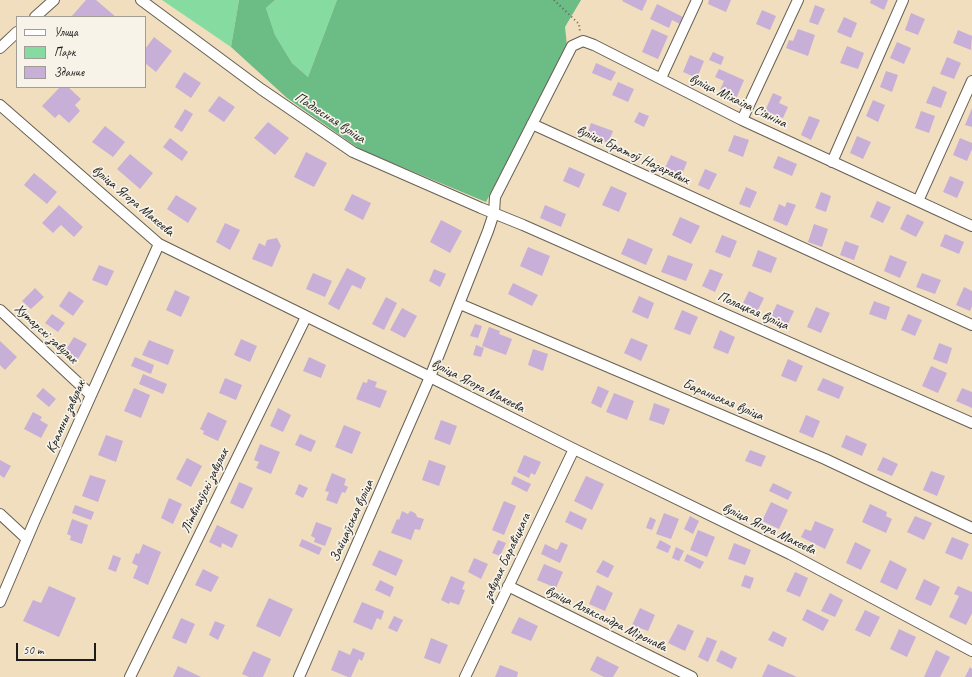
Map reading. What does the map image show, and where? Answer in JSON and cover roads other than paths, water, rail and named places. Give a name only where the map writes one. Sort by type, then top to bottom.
[{"type":"street","points":[[35,16],[54,0]]},
{"type":"street","name":"Падлесная вуліца","points":[[141,0],[262,89],[353,152],[523,225]]},
{"type":"street","points":[[661,78],[697,0]]},
{"type":"street","points":[[742,120],[798,0]]},
{"type":"street","points":[[832,162],[903,0]]},
{"type":"street","points":[[0,48],[16,33]]},
{"type":"street","name":"вуліца Міхаіла Сіяніна","points":[[532,124],[572,46],[583,41],[661,78],[742,120],[972,226]]},
{"type":"street","points":[[918,201],[972,81]]},
{"type":"street","name":"вуліца Ягора Макеева","points":[[0,105],[158,244],[790,554],[972,651]]},
{"type":"street","points":[[430,377],[488,231],[494,213],[495,197],[532,124]]},
{"type":"street","name":"вуліца Братоў Назаравых","points":[[532,124],[972,325]]},
{"type":"street","name":"Полацкая вуліца","points":[[523,225],[972,423]]},
{"type":"street","name":"Крамны завулак","points":[[0,602],[158,244]]},
{"type":"street","name":"Бараньская вуліца","points":[[460,304],[826,459],[972,528]]},
{"type":"street","name":"Хутарскі завулак","points":[[0,310],[91,394]]},
{"type":"street","name":"Літвінаўскі завулак","points":[[130,677],[306,317]]},
{"type":"street","name":"Зайцаўская вуліца","points":[[299,677],[430,377]]},
{"type":"street","name":"завулак Баравіцкага","points":[[465,677],[574,449]]},
{"type":"street","points":[[0,514],[27,539]]},
{"type":"street","name":"вуліца Аляксандра Міронава","points":[[508,586],[692,677]]}]
